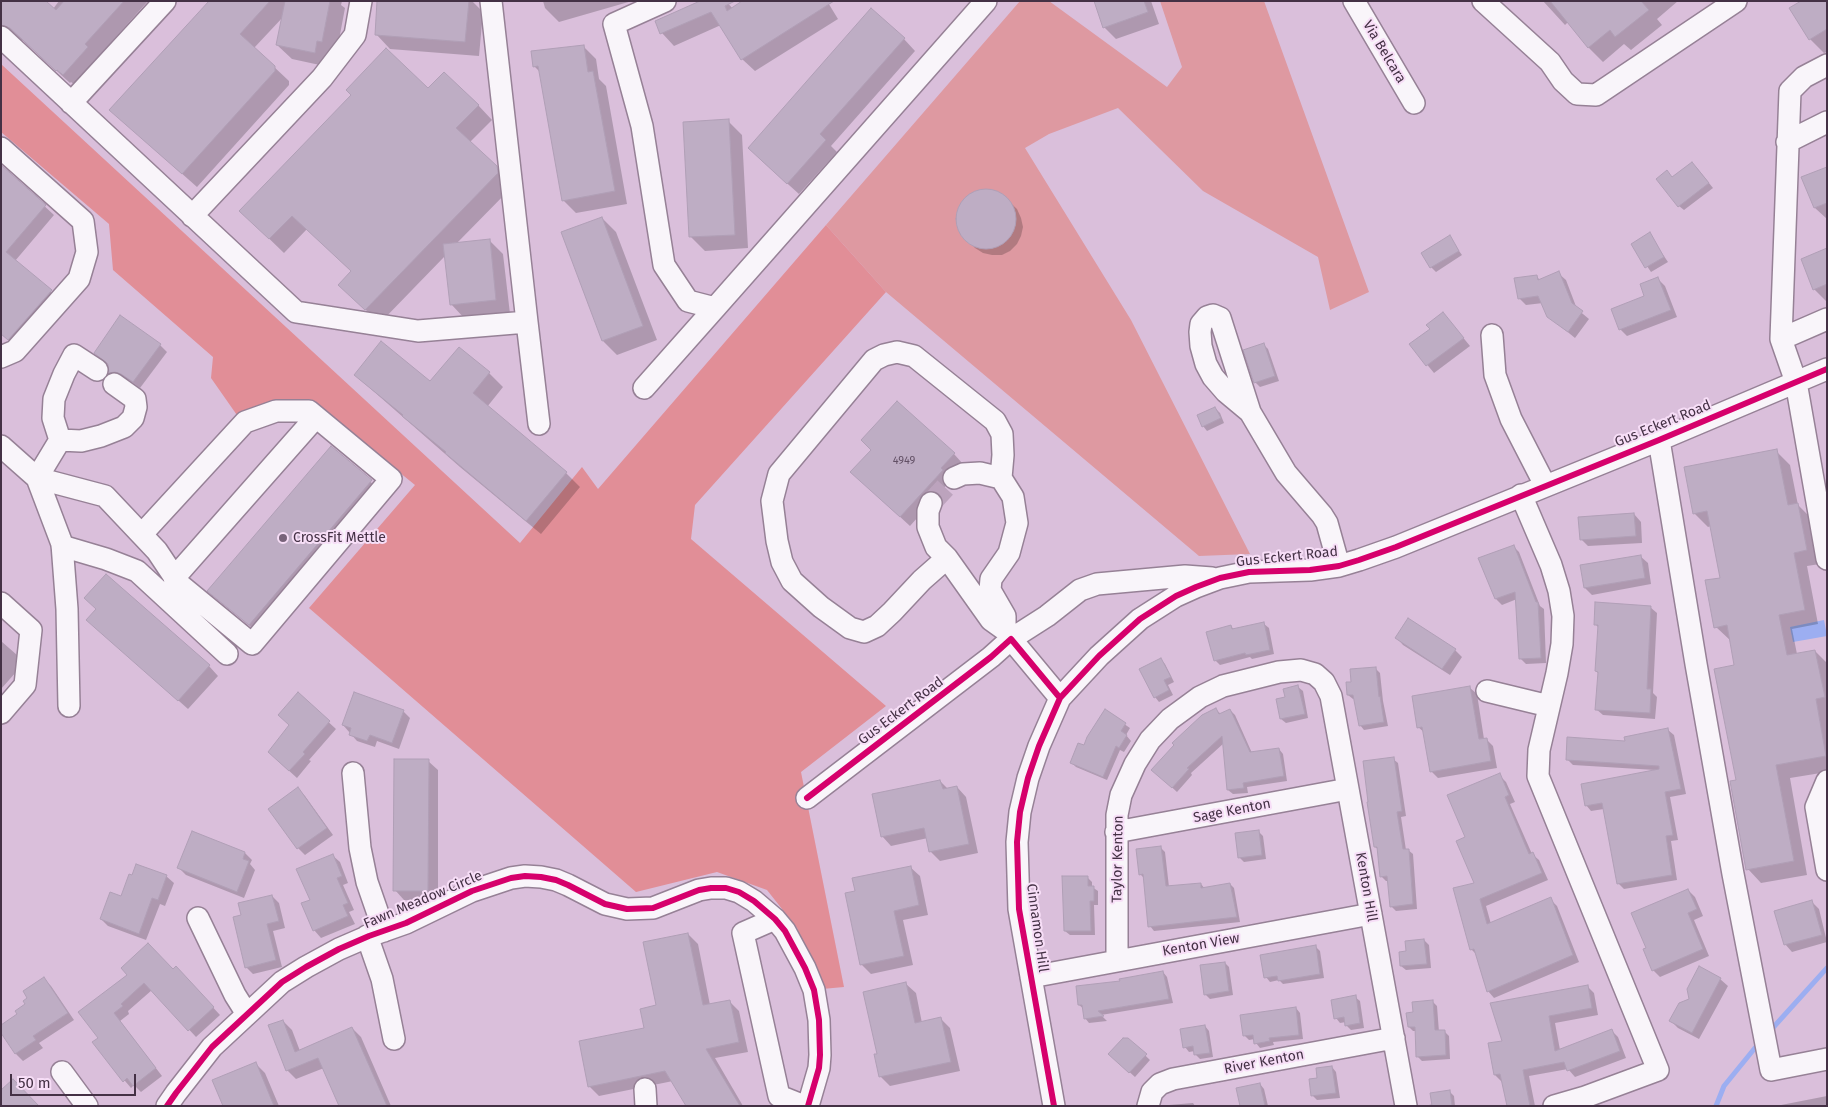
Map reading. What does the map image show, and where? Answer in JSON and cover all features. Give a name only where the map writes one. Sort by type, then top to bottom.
[{"type":"street","points":[[71,102],[164,1]]},
{"type":"street","points":[[192,216],[322,78],[356,35],[361,1]]},
{"type":"street","points":[[491,1],[539,424]]},
{"type":"street","points":[[665,1],[614,24],[642,126],[664,265],[688,301],[715,308]]},
{"type":"street","points":[[644,388],[986,1]]},
{"type":"street","name":"Via Belcara","points":[[1354,1],[1414,103]]},
{"type":"street","points":[[1483,1],[1550,62],[1563,81],[1577,94],[1596,95],[1736,1]]},
{"type":"street","points":[[1,38],[296,312],[418,331],[527,322]]},
{"type":"street","points":[[1827,65],[1804,77],[1790,91],[1781,339],[1796,382],[1827,559]]},
{"type":"street","points":[[1787,142],[1827,122]]},
{"type":"street","points":[[1,148],[83,221],[86,252],[79,278],[14,351],[1,357]]},
{"type":"street","points":[[1781,339],[1827,319]]},
{"type":"street","points":[[1492,335],[1495,375],[1511,419],[1545,486]]},
{"type":"street","points":[[947,558],[922,580],[877,626],[864,632],[850,628],[821,607],[792,581],[782,562],[777,541],[772,501],[779,474],[874,360],[884,355],[897,352],[914,356],[995,421],[1002,434],[1002,478],[1013,497],[1017,523],[1009,553],[991,579],[990,590],[1005,616],[1008,634]]},
{"type":"street","points":[[37,478],[60,440],[53,418],[54,399],[74,355],[97,370]]},
{"type":"street","name":"Gus Eckert Road","points":[[1060,698],[1099,656],[1140,619],[1176,596],[1220,578],[1249,572],[1310,570],[1339,566],[1396,547],[1827,369]]},
{"type":"street","points":[[60,440],[81,441],[102,436],[124,427],[134,418],[135,399],[114,384]]},
{"type":"street","points":[[1,446],[37,478],[105,496],[157,551],[179,584],[252,644],[391,479],[309,411],[276,411],[245,422],[142,534]]},
{"type":"street","points":[[1250,412],[1286,473],[1327,523],[1339,566]]},
{"type":"street","points":[[174,578],[316,417]]},
{"type":"street","points":[[1659,440],[1697,674],[1771,1070],[1827,1059]]},
{"type":"street","points":[[954,478],[963,474],[980,473],[1002,478]]},
{"type":"street","points":[[37,478],[62,546],[67,609],[70,706]]},
{"type":"street","points":[[1521,495],[1551,565],[1559,591],[1563,616],[1562,644],[1539,750],[1538,776],[1658,1070],[1585,1097],[1554,1106]]},
{"type":"street","points":[[931,503],[928,511],[928,527],[936,548],[947,558],[992,620],[1008,634],[1060,698]]},
{"type":"street","points":[[62,546],[106,559],[137,571],[227,654]]},
{"type":"street","name":"Gus Eckert Road","points":[[807,798],[992,658],[1008,634],[1047,616],[1080,590],[1097,584],[1134,579],[1185,576],[1220,578]]},
{"type":"street","points":[[1,603],[31,630],[26,685],[1,713]]},
{"type":"street","name":"Taylor Kenton","points":[[1117,960],[1117,815],[1121,795],[1135,764],[1150,740],[1170,720],[1200,697],[1232,683],[1279,672],[1301,670],[1315,674]]},
{"type":"street","name":"Kenton Hill","points":[[1315,674],[1324,682],[1331,696],[1406,1106]]},
{"type":"street","points":[[1487,691],[1549,706]]},
{"type":"street","name":"Cinnamon Hill","points":[[1054,1106],[1019,908],[1017,842],[1020,812],[1028,778],[1039,746],[1060,698]]},
{"type":"street","points":[[353,773],[362,856],[394,1039]]},
{"type":"street","points":[[1827,781],[1816,808],[1827,870]]},
{"type":"street","name":"Sage Kenton","points":[[1116,832],[1348,789]]},
{"type":"street","name":"Fawn Meadow Circle","points":[[167,1106],[212,1047],[282,982],[306,967],[375,934],[406,923],[472,891],[511,878],[525,876],[556,880],[568,884],[605,904],[626,909],[653,908],[699,890],[726,888],[739,892],[774,919],[785,931],[805,968],[814,990],[819,1020],[820,1056],[819,1068],[808,1106]]},
{"type":"street","name":"Kenton View","points":[[1030,977],[1371,914]]},
{"type":"street","points":[[198,918],[234,995],[247,1014]]},
{"type":"street","points":[[774,919],[743,933],[779,1096],[804,1106]]},
{"type":"street","name":"River Kenton","points":[[1148,1106],[1152,1092],[1160,1084],[1173,1079],[1394,1038]]},
{"type":"street","points":[[62,1072],[87,1106]]},
{"type":"shaded area","points":[[1020,1],[1049,1],[1167,87],[1182,67],[1160,1],[1264,1],[1369,292],[1330,310],[1318,257],[1203,191],[1118,108],[1049,134],[1025,148],[1131,320],[1250,554],[1199,556],[886,292],[826,225]]},
{"type":"shaded area","points":[[1,64],[520,543],[582,467],[598,489],[826,225],[886,292],[695,505],[691,539],[886,706],[801,772],[844,987],[822,989],[797,928],[767,890],[717,872],[636,892],[309,608],[415,485],[309,399],[239,418],[211,378],[213,357],[113,270],[109,224],[1,132]]},
{"type":"water","points":[[1824,620],[1827,636],[1793,642],[1790,627]]},
{"type":"building","points":[[1,1],[46,1],[56,10],[64,1],[124,1],[85,44],[88,47],[63,75],[56,71],[10,28],[1,25]]},
{"type":"building","points":[[209,1],[270,1],[240,34],[275,66],[275,71],[182,174],[109,110]]},
{"type":"building","points":[[285,1],[330,1],[322,42],[317,41],[315,53],[276,45]]},
{"type":"building","points":[[377,1],[469,1],[465,42],[375,35]]},
{"type":"building","points":[[700,1],[735,1],[725,6],[727,11],[742,1],[834,1],[741,60],[711,12],[660,34],[655,21]]},
{"type":"building","points":[[1094,1],[1144,1],[1148,12],[1103,28]]},
{"type":"building","points":[[1550,1],[1641,1],[1649,10],[1615,37],[1610,30],[1588,48]]},
{"type":"building","points":[[1801,1],[1827,1],[1827,29],[1809,40],[1789,8]]},
{"type":"building","points":[[871,8],[905,38],[820,134],[826,140],[787,184],[748,148]]},
{"type":"building","points":[[584,45],[588,72],[593,71],[615,191],[562,201],[538,66],[533,67],[531,51]]},
{"type":"building","points":[[386,48],[428,88],[444,72],[479,105],[456,128],[497,166],[498,173],[365,310],[338,285],[351,271],[292,216],[269,239],[239,211],[351,95],[346,90]]},
{"type":"building","points":[[729,119],[735,235],[689,237],[683,122]]},
{"type":"building","points":[[1692,162],[1709,183],[1678,207],[1656,179],[1667,170],[1672,177]]},
{"type":"building","points":[[1,165],[46,205],[6,252],[52,290],[8,340],[1,334]]},
{"type":"building","points":[[1827,167],[1827,203],[1814,208],[1801,177]]},
{"type":"building","points":[[986,189],[1002,194],[1007,198],[1011,203],[1016,219],[1011,235],[1007,240],[1002,244],[986,249],[970,244],[965,240],[961,235],[956,219],[961,203],[965,198],[970,194]]},
{"type":"building","points":[[602,217],[643,326],[602,341],[561,232]]},
{"type":"building","points":[[1650,232],[1664,257],[1645,268],[1631,244]]},
{"type":"building","points":[[1450,235],[1459,251],[1430,268],[1421,253]]},
{"type":"building","points":[[490,239],[496,300],[450,305],[443,244]]},
{"type":"building","points":[[1827,248],[1827,284],[1813,290],[1801,259]]},
{"type":"building","points":[[1559,271],[1572,303],[1583,311],[1568,332],[1547,317],[1538,296],[1518,299],[1514,278],[1537,275],[1538,280]]},
{"type":"building","points":[[1658,277],[1671,310],[1619,330],[1611,309],[1644,296],[1640,284]]},
{"type":"building","points":[[1443,312],[1464,338],[1426,366],[1409,344],[1430,329],[1426,325]]},
{"type":"building","points":[[120,315],[161,344],[133,382],[121,374],[109,373],[108,364],[94,353]]},
{"type":"building","points":[[381,341],[430,381],[459,347],[490,372],[473,393],[567,472],[526,521],[354,375]]},
{"type":"building","points":[[1264,343],[1275,376],[1254,383],[1243,350]]},
{"type":"building","points":[[897,401],[955,453],[941,468],[943,470],[900,517],[850,472],[871,450],[861,440]]},
{"type":"building","points":[[1215,407],[1221,418],[1202,427],[1197,415]]},
{"type":"building","points":[[331,446],[372,480],[249,625],[207,591]]},
{"type":"building","points":[[1777,449],[1788,505],[1798,503],[1807,550],[1794,553],[1805,610],[1779,615],[1787,655],[1815,650],[1825,697],[1816,699],[1826,756],[1776,765],[1794,861],[1746,870],[1730,781],[1736,780],[1714,669],[1734,665],[1727,625],[1714,628],[1705,580],[1720,578],[1707,511],[1693,514],[1684,467]]},
{"type":"building","points":[[1634,513],[1636,536],[1580,540],[1578,517]]},
{"type":"building","points":[[1514,545],[1536,602],[1538,602],[1541,658],[1519,659],[1515,592],[1495,599],[1478,558]]},
{"type":"building","points":[[1641,555],[1645,578],[1584,588],[1580,565]]},
{"type":"building","points":[[106,574],[210,665],[178,701],[86,620],[96,609],[84,598]]},
{"type":"building","points":[[1595,602],[1651,606],[1647,689],[1651,689],[1650,713],[1595,710],[1598,672],[1595,671],[1598,625],[1594,625]]},
{"type":"building","points":[[1408,618],[1456,649],[1442,669],[1395,638]]},
{"type":"building","points":[[1264,622],[1270,650],[1246,655],[1245,653],[1214,661],[1206,632],[1231,625],[1232,629]]},
{"type":"building","points":[[1161,658],[1171,677],[1164,680],[1169,690],[1154,698],[1139,669]]},
{"type":"building","points":[[1376,667],[1384,722],[1359,726],[1353,695],[1347,695],[1346,682],[1351,682],[1350,669]]},
{"type":"building","points":[[1298,685],[1305,714],[1280,719],[1276,699],[1285,697],[1283,689]]},
{"type":"building","points":[[1470,686],[1479,739],[1487,738],[1491,761],[1430,772],[1422,727],[1417,728],[1412,696]]},
{"type":"building","points":[[298,692],[330,721],[303,752],[305,754],[289,771],[268,752],[289,725],[278,715]]},
{"type":"building","points":[[354,692],[404,710],[392,743],[370,735],[367,741],[349,735],[351,728],[342,725]]},
{"type":"building","points":[[1216,708],[1219,714],[1230,709],[1250,752],[1279,748],[1284,776],[1243,783],[1244,788],[1227,790],[1222,736],[1187,768],[1189,769],[1172,788],[1151,770],[1174,745],[1172,743],[1202,715]]},
{"type":"building","points":[[1105,709],[1126,723],[1121,731],[1127,735],[1119,748],[1116,746],[1103,777],[1070,763],[1078,743],[1084,745]]},
{"type":"building","points":[[1668,728],[1681,789],[1665,792],[1673,835],[1666,836],[1672,875],[1617,884],[1602,803],[1585,806],[1581,784],[1659,769],[1659,766],[1566,760],[1567,737],[1625,741],[1624,737]]},
{"type":"building","points":[[1394,757],[1402,811],[1397,812],[1403,849],[1409,849],[1413,904],[1390,907],[1387,876],[1380,877],[1377,847],[1374,847],[1363,761]]},
{"type":"building","points":[[394,759],[429,759],[428,891],[393,891]]},
{"type":"building","points":[[1500,773],[1509,795],[1505,797],[1529,854],[1533,852],[1542,873],[1480,899],[1487,924],[1551,897],[1573,955],[1487,992],[1474,949],[1470,950],[1453,888],[1474,883],[1456,841],[1465,837],[1447,795]]},
{"type":"building","points":[[940,780],[943,789],[957,786],[969,844],[929,852],[924,828],[881,837],[872,794]]},
{"type":"building","points":[[298,787],[327,828],[297,849],[268,809]]},
{"type":"building","points":[[1259,830],[1262,855],[1238,858],[1235,833]]},
{"type":"building","points":[[192,831],[245,852],[243,859],[249,861],[237,892],[177,868]]},
{"type":"building","points":[[1161,846],[1166,886],[1201,883],[1201,888],[1230,883],[1237,917],[1148,927],[1143,874],[1139,875],[1136,849]]},
{"type":"building","points":[[333,854],[342,876],[337,878],[348,903],[343,905],[348,916],[313,931],[301,903],[310,900],[296,869]]},
{"type":"building","points":[[136,864],[167,875],[158,900],[152,898],[139,934],[100,919],[110,892],[121,896],[129,874],[132,875]]},
{"type":"building","points":[[911,866],[919,905],[894,911],[904,956],[860,965],[845,893],[855,891],[852,878]]},
{"type":"building","points":[[1062,876],[1088,876],[1088,886],[1094,886],[1094,901],[1090,901],[1091,931],[1064,931]]},
{"type":"building","points":[[1688,889],[1697,909],[1688,913],[1703,949],[1652,971],[1643,949],[1646,948],[1631,913]]},
{"type":"building","points":[[272,895],[279,921],[267,924],[276,960],[245,968],[233,917],[241,915],[238,903]]},
{"type":"building","points":[[1812,900],[1822,935],[1784,945],[1774,911]]},
{"type":"building","points":[[688,933],[703,1005],[730,1000],[739,1042],[706,1049],[740,1106],[686,1106],[665,1071],[588,1087],[579,1041],[644,1028],[640,1009],[656,1005],[643,942]]},
{"type":"building","points":[[1424,939],[1427,964],[1400,966],[1399,952],[1406,951],[1405,941]]},
{"type":"building","points":[[148,943],[173,969],[176,966],[214,1007],[188,1031],[144,983],[121,1004],[123,1006],[114,1013],[156,1068],[133,1086],[127,1078],[123,1082],[92,1042],[98,1038],[78,1012],[127,975],[121,968]]},
{"type":"building","points":[[1316,945],[1320,974],[1278,981],[1277,976],[1264,978],[1260,955]]},
{"type":"building","points":[[1225,962],[1229,991],[1204,995],[1200,965]]},
{"type":"building","points":[[1699,966],[1721,978],[1692,1033],[1669,1021],[1679,1003],[1689,999],[1687,989]]},
{"type":"building","points":[[1163,971],[1169,999],[1098,1011],[1104,1016],[1084,1019],[1082,1005],[1078,1005],[1076,986],[1120,981],[1119,979]]},
{"type":"building","points":[[44,977],[68,1013],[33,1036],[36,1040],[15,1054],[1,1033],[1,1025],[17,1014],[15,1011],[25,1004],[23,1001],[27,998],[23,991]]},
{"type":"building","points":[[906,982],[915,1023],[941,1017],[951,1062],[879,1077],[874,1054],[877,1054],[863,992]]},
{"type":"building","points":[[1588,985],[1592,1008],[1549,1016],[1555,1051],[1612,1029],[1620,1051],[1567,1071],[1564,1062],[1523,1070],[1530,1106],[1507,1106],[1500,1074],[1494,1075],[1488,1043],[1502,1041],[1490,1003]]},
{"type":"building","points":[[1356,995],[1360,1023],[1345,1026],[1344,1017],[1334,1019],[1331,1000]]},
{"type":"building","points":[[1433,1000],[1435,1030],[1445,1030],[1446,1055],[1416,1057],[1415,1027],[1408,1027],[1406,1013],[1413,1012],[1412,1002]]},
{"type":"building","points":[[1296,1007],[1299,1035],[1269,1038],[1270,1041],[1254,1044],[1253,1035],[1243,1036],[1240,1015]]},
{"type":"building","points":[[283,1020],[295,1052],[352,1027],[387,1106],[339,1106],[318,1058],[286,1071],[268,1025]]},
{"type":"building","points":[[1205,1025],[1210,1053],[1194,1055],[1193,1046],[1183,1048],[1180,1029]]},
{"type":"building","points":[[1123,1038],[1128,1038],[1147,1054],[1129,1073],[1108,1054]]},
{"type":"building","points":[[256,1062],[274,1106],[223,1106],[212,1080]]},
{"type":"building","points":[[1332,1066],[1336,1093],[1311,1096],[1309,1079],[1317,1078],[1316,1068]]},
{"type":"building","points":[[13,1079],[39,1106],[1,1106],[1,1090]]},
{"type":"building","points":[[1260,1083],[1265,1106],[1240,1106],[1236,1088]]},
{"type":"building","points":[[1450,1090],[1452,1106],[1432,1106],[1430,1093]]},
{"type":"waterway","points":[[1770,1031],[1827,968]]},
{"type":"waterway","points":[[1716,1106],[1724,1086],[1759,1043]]},
{"type":"tunnel","points":[[931,503],[954,478]]},
{"type":"cycle path","points":[[1054,1106],[1019,909],[1017,842],[1020,812],[1028,778],[1039,746],[1060,698],[1099,656],[1140,619],[1176,596],[1196,587],[1220,578],[1249,572],[1310,570],[1339,566],[1359,560],[1396,547],[1659,440],[1827,369]]},
{"type":"cycle path","points":[[807,798],[991,657],[1011,639],[1060,698]]},
{"type":"cycle path","points":[[167,1106],[212,1047],[282,982],[339,949],[406,923],[472,891],[511,878],[525,876],[556,880],[605,904],[627,909],[653,908],[699,890],[711,888],[726,888],[739,892],[754,901],[775,919],[785,931],[805,968],[814,990],[819,1020],[820,1055],[819,1068],[808,1106]]},
{"type":"place","name":"CrossFit Mettle","points":[[283,538]]}]
